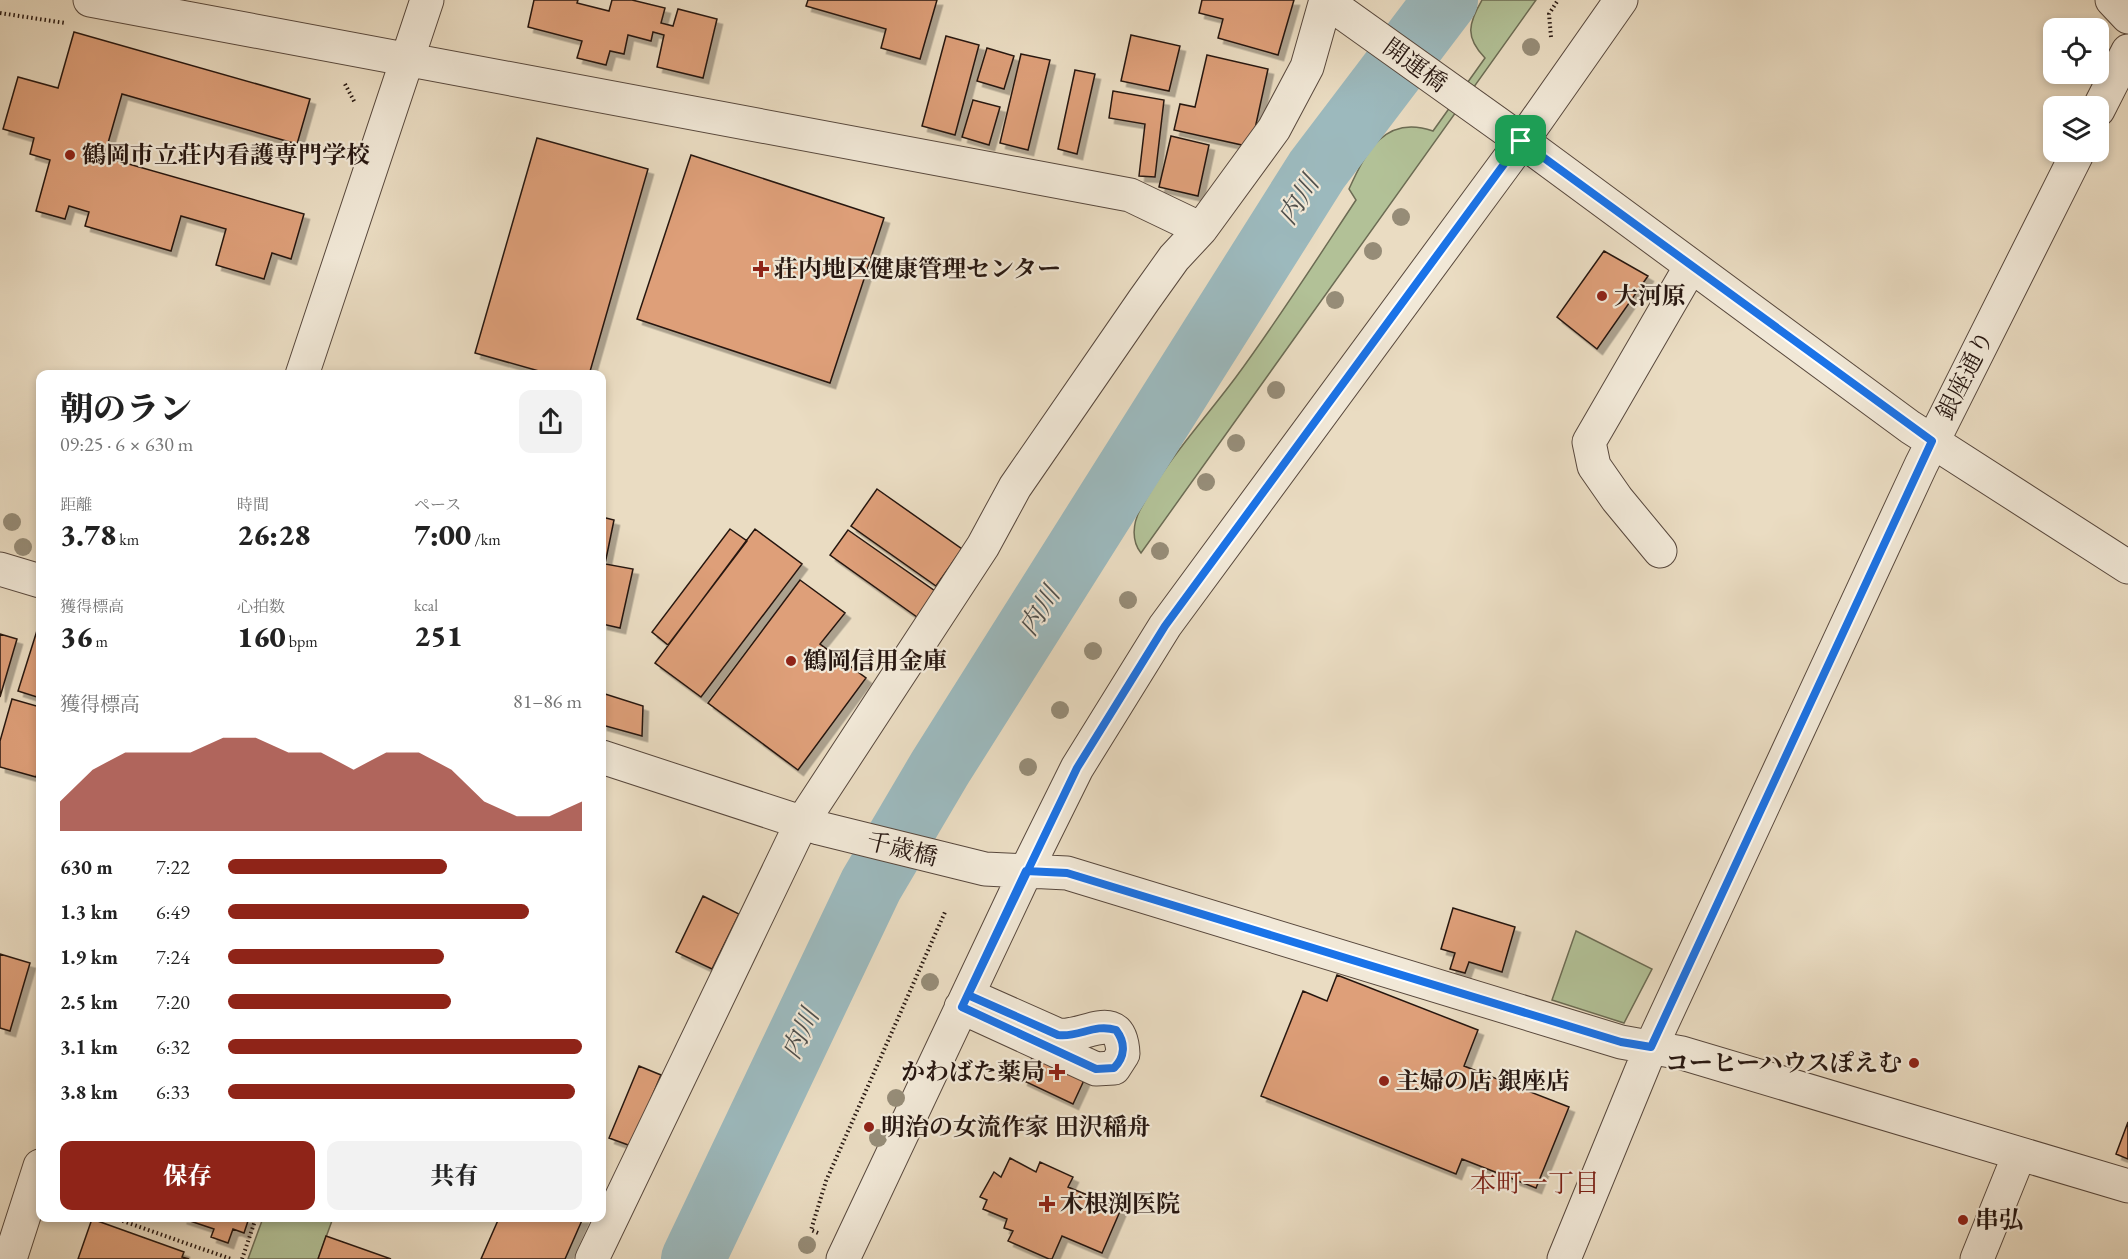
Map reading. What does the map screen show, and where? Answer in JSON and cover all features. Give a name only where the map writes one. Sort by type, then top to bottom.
[{"type":"street","points":[[90,0],[158,6],[407,61],[1130,195],[1201,229]]},
{"type":"street","points":[[304,370],[427,0]]},
{"type":"street","points":[[843,1259],[1077,768],[1165,626],[1521,141],[1621,0]]},
{"type":"street","points":[[2112,0],[2128,17]]},
{"type":"street","points":[[592,1259],[810,826],[983,546],[1015,487],[1174,258],[1201,229],[1274,129],[1307,67],[1326,1]]},
{"type":"street","name":"開運橋","points":[[1326,1],[1932,441],[2128,567]]},
{"type":"street","points":[[2105,96],[2128,51]]},
{"type":"street","name":"銀座通り","points":[[1564,1259],[1651,1047],[1932,441],[2073,162]]},
{"type":"street","points":[[1660,551],[1617,499],[1594,466],[1589,441],[1691,266]]},
{"type":"street","points":[[0,569],[36,580]]},
{"type":"street","name":"千歳橋","points":[[606,758],[810,826],[985,869],[1067,873],[1621,1042],[1682,1053],[2128,1186]]},
{"type":"street","points":[[1977,1259],[2019,1155]]},
{"type":"street","points":[[10,1259],[36,1178]]},
{"type":"path","points":[[1551,37],[1549,14],[1558,0]]},
{"type":"path","points":[[811,1230],[826,1181],[945,912]]},
{"type":"path","points":[[125,1222],[231,1259]]},
{"type":"path","points":[[242,1259],[255,1222]]},
{"type":"green space","points":[[1482,0],[1536,0],[1141,553],[1134,538],[1135,526],[1150,492],[1173,458],[1252,355],[1356,200],[1349,189],[1370,150],[1390,132],[1402,128],[1416,127],[1433,131],[1485,58],[1474,43],[1471,30],[1474,16]]},
{"type":"green space","points":[[1576,931],[1652,969],[1624,1023],[1552,1000]]},
{"type":"green space","points":[[262,1222],[332,1222],[318,1259],[248,1259]]},
{"type":"building","points":[[534,0],[578,0],[577,3],[609,11],[612,0],[632,0],[665,8],[661,23],[673,26],[678,9],[717,19],[703,78],[657,67],[664,35],[653,32],[651,41],[628,35],[624,54],[610,51],[606,65],[577,58],[582,41],[528,27]]},
{"type":"building","points":[[808,0],[937,0],[920,59],[881,48],[886,29],[806,6]]},
{"type":"building","points":[[1202,0],[1294,0],[1278,55],[1218,38],[1223,19],[1199,13]]},
{"type":"building","name":"鶴岡市立荘内看護専門学校","points":[[74,32],[310,99],[297,144],[122,94],[104,157],[304,214],[291,259],[272,253],[264,279],[216,265],[226,229],[181,216],[171,251],[85,226],[89,212],[69,206],[65,219],[36,211],[50,160],[30,154],[34,138],[3,129],[18,77],[58,88]]},
{"type":"building","points":[[1131,35],[1180,46],[1169,91],[1121,81]]},
{"type":"building","points":[[946,36],[979,45],[955,135],[922,126]]},
{"type":"building","points":[[987,48],[1014,56],[1004,89],[977,81]]},
{"type":"building","points":[[1021,54],[1050,60],[1028,150],[1000,143]]},
{"type":"building","points":[[1207,55],[1268,69],[1251,147],[1174,130],[1180,104],[1195,107]]},
{"type":"building","points":[[1075,70],[1095,74],[1077,154],[1058,149]]},
{"type":"building","points":[[1113,91],[1164,100],[1155,177],[1139,176],[1145,124],[1109,118]]},
{"type":"building","points":[[973,100],[1000,107],[989,145],[962,137]]},
{"type":"building","points":[[1171,136],[1209,145],[1198,196],[1159,187]]},
{"type":"building","points":[[537,138],[648,169],[590,370],[535,370],[475,353]]},
{"type":"building","name":"荘内地区健康管理センター","points":[[691,155],[884,218],[830,383],[637,319]]},
{"type":"building","name":"大河原","points":[[1604,251],[1648,276],[1597,349],[1557,317]]},
{"type":"building","points":[[877,489],[962,549],[936,586],[851,526]]},
{"type":"building","points":[[606,518],[614,520],[606,559]]},
{"type":"building","points":[[730,529],[747,541],[668,645],[652,632]]},
{"type":"building","points":[[755,529],[802,564],[701,697],[655,663]]},
{"type":"building","points":[[848,530],[935,591],[917,617],[830,555]]},
{"type":"building","points":[[606,564],[633,569],[620,628],[606,625]]},
{"type":"building","name":"鶴岡信用金庫","points":[[800,580],[845,613],[820,644],[866,678],[798,770],[708,703]]},
{"type":"building","points":[[0,634],[17,639],[0,697]]},
{"type":"building","points":[[36,634],[36,697],[18,691]]},
{"type":"building","points":[[606,694],[643,706],[642,736],[606,726]]},
{"type":"building","points":[[12,699],[36,706],[36,777],[0,767],[0,741]]},
{"type":"building","points":[[703,896],[739,914],[712,969],[676,952]]},
{"type":"building","points":[[1453,908],[1515,927],[1502,972],[1469,962],[1465,973],[1450,969],[1455,953],[1441,949]]},
{"type":"building","points":[[0,954],[30,963],[10,1031],[0,1028]]},
{"type":"building","name":"主婦の店 銀座店","points":[[1337,975],[1478,1030],[1464,1066],[1569,1107],[1536,1188],[1462,1159],[1456,1174],[1261,1096],[1303,991],[1327,1001]]},
{"type":"building","name":"かわばた薬局","points":[[1040,1040],[1092,1063],[1073,1104],[1022,1080]]},
{"type":"building","points":[[639,1066],[661,1075],[631,1146],[609,1138]]},
{"type":"building","points":[[2128,1122],[2128,1159],[2116,1154]]},
{"type":"building","name":"木根渕医院","points":[[1010,1158],[1036,1172],[1040,1162],[1073,1177],[1068,1187],[1121,1209],[1102,1253],[1062,1236],[1052,1259],[1049,1259],[1008,1241],[1013,1231],[1004,1228],[1007,1219],[983,1209],[987,1200],[980,1197],[994,1172],[1001,1177]]},
{"type":"building","points":[[91,1222],[100,1222],[184,1252],[182,1257],[189,1259],[78,1259]]},
{"type":"building","points":[[193,1222],[248,1222],[244,1233],[233,1229],[228,1243],[211,1237],[214,1229]]},
{"type":"building","points":[[497,1222],[581,1222],[565,1259],[481,1259]]},
{"type":"building","points":[[326,1236],[343,1242],[391,1259],[318,1259]]},
{"type":"waterway","name":"内川","points":[[693,1259],[871,885],[940,768],[1317,170],[1446,0]]},
{"type":"place","name":"鶴岡市立荘内看護専門学校","points":[[70,155]]},
{"type":"place","name":"荘内地区健康管理センター","points":[[761,269]]},
{"type":"place","name":"大河原","points":[[1602,296]]},
{"type":"place","name":"鶴岡信用金庫","points":[[791,661]]},
{"type":"place","name":"コーヒーハウスぽえむ","points":[[1914,1063]]},
{"type":"place","name":"かわばた薬局","points":[[1057,1072]]},
{"type":"place","name":"主婦の店 銀座店","points":[[1384,1081]]},
{"type":"place","name":"明治の女流作家 田沢稲舟","points":[[869,1127]]},
{"type":"place","name":"木根渕医院","points":[[1047,1204]]},
{"type":"place","name":"串弘","points":[[1963,1220]]},
{"type":"district","name":"本町一丁目","points":[[1535,1183]]},
{"type":"route","points":[[1521,141],[1165,626],[1077,768],[1026,871],[968,995],[1058,1035],[1074,1036],[1099,1027],[1116,1030],[1121,1036],[1123,1045],[1120,1062],[1114,1068],[1096,1069],[962,1007],[1026,871],[1067,873],[1621,1042],[1651,1047],[1932,441],[1521,141]]}]
